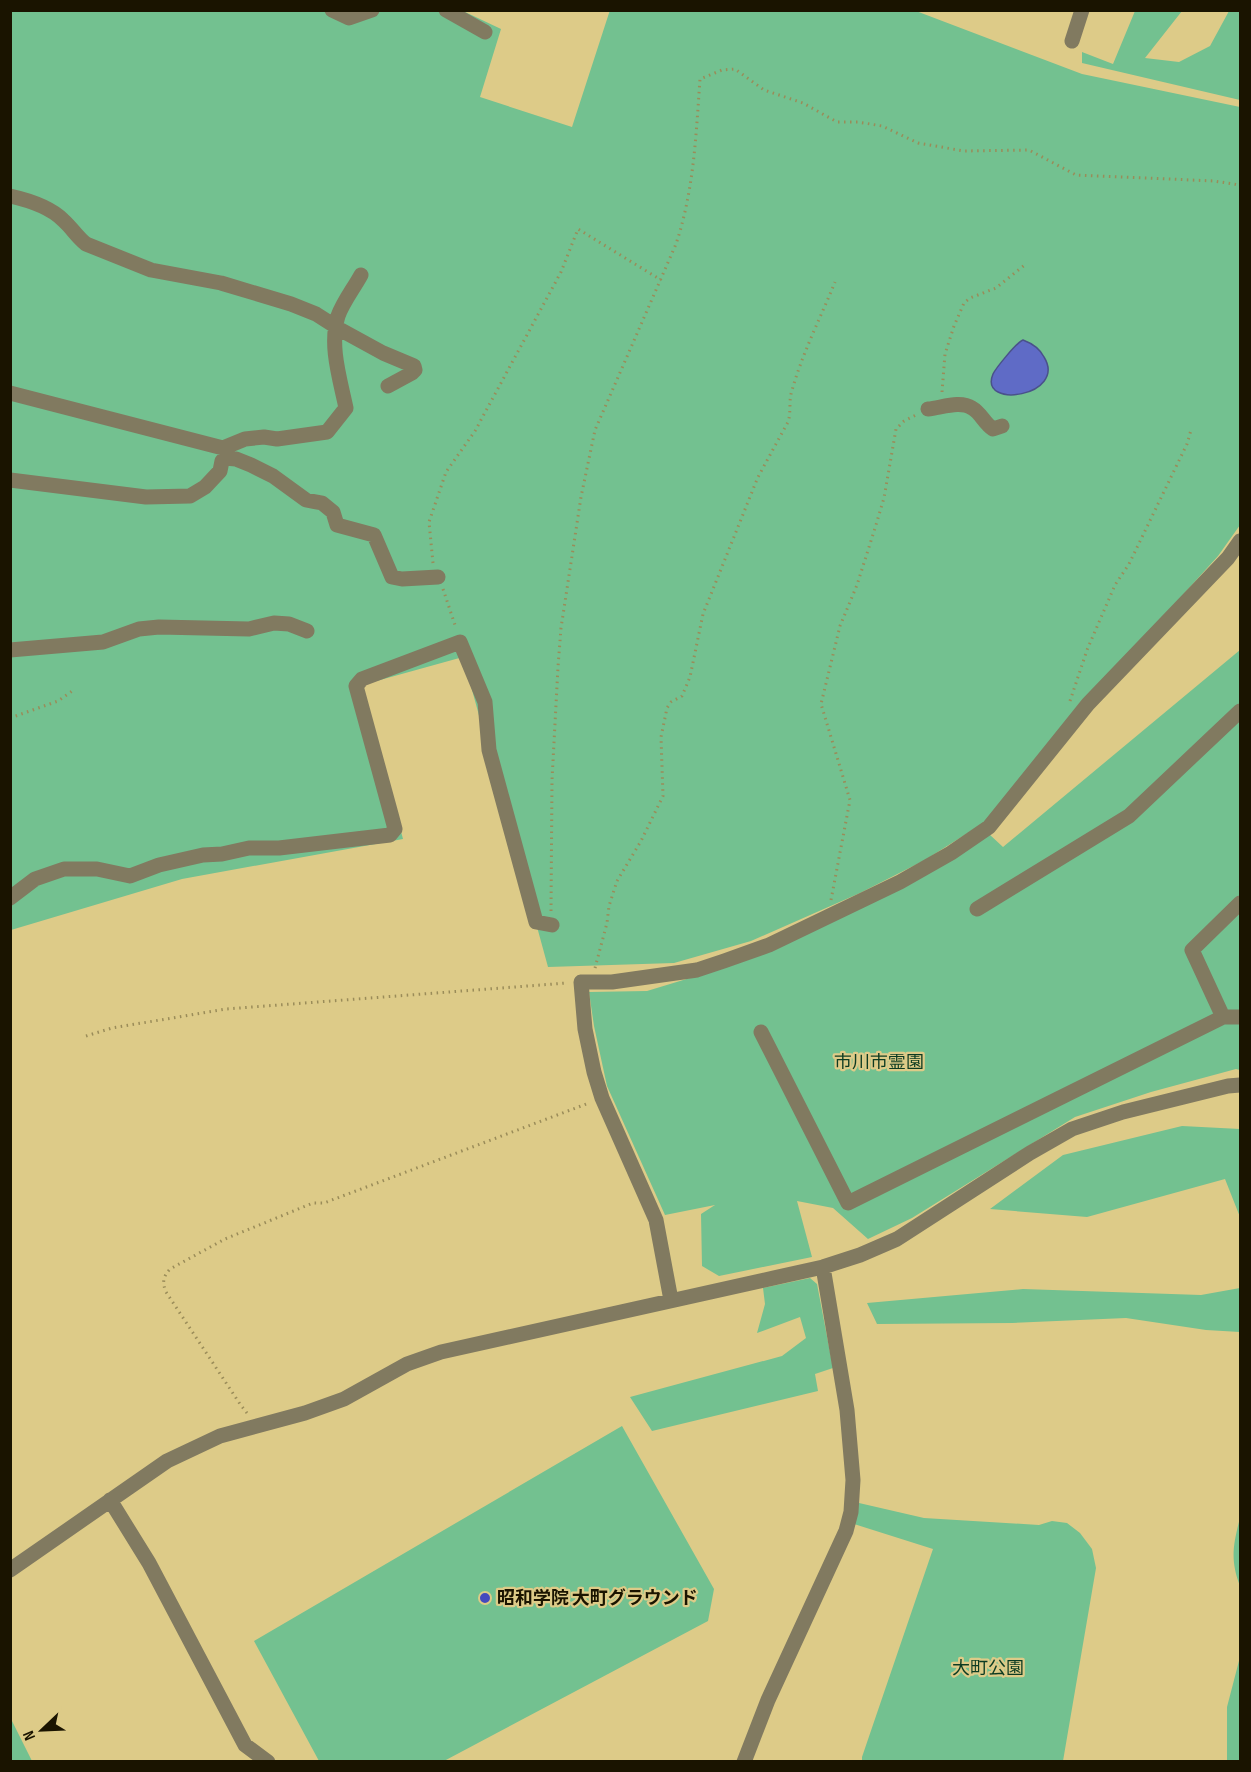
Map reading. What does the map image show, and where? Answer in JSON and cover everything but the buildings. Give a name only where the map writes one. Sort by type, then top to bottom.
[{"type":"street","points":[[332,10],[349,18],[372,10]]},
{"type":"street","points":[[446,10],[485,32]]},
{"type":"street","points":[[1072,41],[1082,10]]},
{"type":"street","points":[[10,196],[53,212],[63,219],[78,239],[86,244],[152,270],[221,283],[291,304],[316,314],[383,353],[414,366],[415,370],[412,373],[388,386]]},
{"type":"street","points":[[10,393],[223,448],[245,439],[264,437],[277,439],[327,432],[346,408],[336,361],[336,326],[339,313],[361,275]]},
{"type":"street","points":[[928,410],[954,404],[964,405],[972,408],[993,429],[1002,426]]},
{"type":"street","points":[[10,480],[146,497],[190,496],[205,487],[220,471],[225,458],[236,459],[273,476],[306,500],[322,503],[333,512],[337,525],[374,535],[392,577],[402,579],[438,577]]},
{"type":"street","points":[[671,1300],[656,1220],[602,1098],[585,1029],[586,982],[612,982],[697,970],[769,945],[900,882],[951,853],[989,827],[1088,704],[1228,558],[1240,541]]},
{"type":"street","points":[[10,650],[103,642],[138,629],[159,627],[249,629],[282,623],[307,631]]},
{"type":"street","points":[[10,898],[35,879],[64,869],[97,869],[130,876],[159,865],[203,855],[222,854],[249,848],[269,849],[390,835],[395,829],[356,686],[362,679],[460,642],[485,702],[489,750],[536,922],[552,925]]},
{"type":"street","points":[[976,909],[1129,816],[1240,711]]},
{"type":"street","points":[[1223,1017],[1192,950],[1240,903]]},
{"type":"street","points":[[761,1032],[848,1203],[1223,1017],[1240,1017]]},
{"type":"street","points":[[10,1570],[167,1461],[220,1436],[305,1413],[344,1399],[407,1364],[441,1352],[823,1266],[860,1255],[897,1239],[1030,1153],[1072,1129],[1123,1112],[1240,1085]]},
{"type":"street","points":[[744,1761],[768,1700],[846,1531],[851,1512],[853,1480],[847,1410],[823,1266]]},
{"type":"street","points":[[110,1500],[149,1563],[245,1745],[268,1761]]},
{"type":"path","points":[[552,925],[552,780],[556,691],[561,628],[578,513],[595,430],[676,244],[685,215],[693,171],[699,79],[735,69],[764,90],[803,103],[837,122],[858,122],[882,126],[918,143],[964,151],[1029,150],[1076,175],[1214,181],[1240,185]]},
{"type":"path","points":[[460,642],[431,560],[429,522],[446,472],[475,431],[561,272],[578,229],[661,279]]},
{"type":"path","points":[[828,916],[850,800],[820,704],[840,626],[857,585],[884,498],[896,429],[904,421],[928,410],[941,398],[945,376],[945,354],[964,303],[970,298],[996,288],[1026,264]]},
{"type":"path","points":[[86,1036],[112,1028],[226,1009],[586,982],[617,881],[641,841],[663,796],[661,737],[667,708],[671,702],[682,696],[690,677],[703,614],[759,477],[788,422],[790,398],[797,376],[835,282]]},
{"type":"path","points":[[1070,702],[1086,650],[1111,594],[1129,564],[1187,444],[1191,430]]},
{"type":"path","points":[[10,718],[58,701],[75,689]]},
{"type":"path","points":[[259,1425],[240,1404],[166,1292],[163,1284],[164,1276],[170,1269],[225,1239],[313,1203],[324,1203],[602,1098]]},
{"type":"green space","points":[[610,10],[916,11],[1082,74],[1240,107],[1240,525],[1218,556],[1086,702],[985,822],[925,860],[860,893],[751,941],[674,963],[548,967],[463,657],[362,685],[403,839],[182,879],[11,930],[11,11],[463,11],[501,29],[480,97],[572,127]]},
{"type":"green space","points":[[1135,11],[1182,11],[1145,58],[1179,62],[1210,46],[1229,11],[1240,11],[1240,100],[1082,63],[1082,52],[1113,64]]},
{"type":"green space","name":"市川市霊園","points":[[1240,650],[1240,1070],[1236,1069],[1151,1092],[1075,1117],[912,1218],[868,1239],[833,1208],[797,1201],[812,1257],[719,1276],[702,1266],[701,1214],[715,1205],[665,1215],[607,1086],[589,992],[647,991],[736,964],[989,834],[1003,847]]},
{"type":"green space","points":[[1182,1126],[1240,1129],[1240,1217],[1225,1179],[1087,1217],[990,1209],[1063,1155]]},
{"type":"green space","points":[[810,1278],[817,1284],[833,1368],[815,1374],[818,1391],[652,1431],[630,1397],[782,1356],[806,1338],[800,1317],[757,1333],[765,1304],[763,1288]]},
{"type":"green space","points":[[1240,1288],[1240,1332],[1206,1330],[1126,1318],[1012,1323],[877,1324],[867,1303],[1023,1289],[1201,1295]]},
{"type":"green space","points":[[622,1426],[714,1589],[708,1621],[444,1761],[319,1761],[254,1641]]},
{"type":"green space","name":"大町公園","points":[[859,1503],[924,1518],[1039,1525],[1052,1521],[1067,1523],[1080,1533],[1092,1549],[1096,1568],[1063,1761],[862,1761],[933,1549],[854,1524]]},
{"type":"green space","points":[[1240,1518],[1240,1586],[1234,1552]]},
{"type":"green space","points":[[1240,1657],[1240,1761],[1227,1761],[1227,1707]]},
{"type":"green space","points":[[11,1719],[32,1761],[11,1761]]},
{"type":"water","points":[[1023,340],[1040,351],[1044,357],[1048,370],[1044,381],[1034,389],[1022,394],[1009,395],[998,392],[992,385],[993,374],[1011,350]]},
{"type":"place","name":"昭和学院 大町グラウンド","points":[[485,1598]]}]
